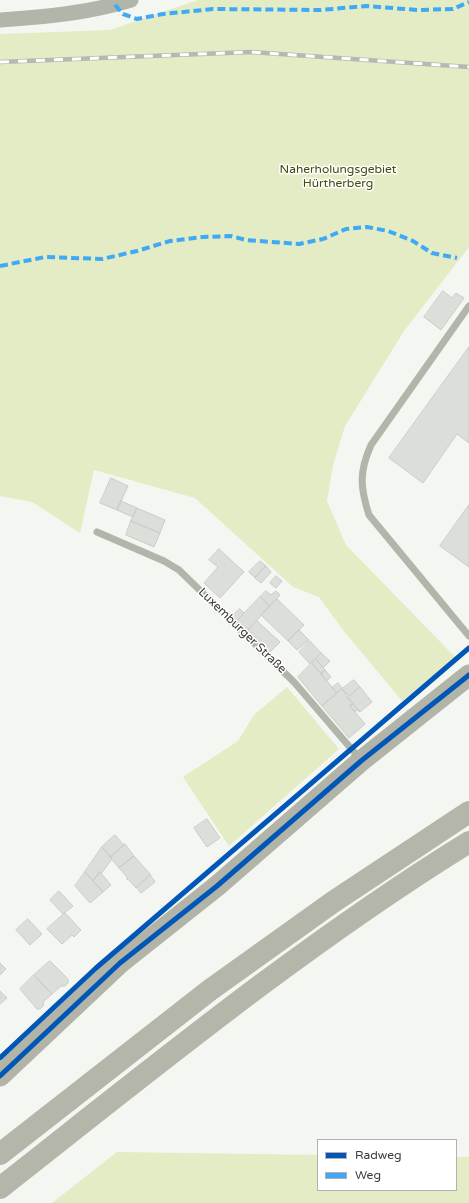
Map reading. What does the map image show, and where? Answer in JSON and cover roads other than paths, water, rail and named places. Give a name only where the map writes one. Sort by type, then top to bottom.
[{"type":"main road","points":[[0,1154],[216,985],[333,902],[469,812]]},
{"type":"main road","points":[[0,1188],[155,1066],[361,912],[469,842]]},
{"type":"street","points":[[0,20],[37,18],[98,4],[131,0]]},
{"type":"street","points":[[0,1076],[120,963],[217,886],[362,761],[469,675]]},
{"type":"lane","points":[[469,306],[371,445],[363,462],[361,477],[363,495],[369,514],[469,636]]},
{"type":"lane","name":"Luxemburger Straße","points":[[97,532],[164,561],[179,570],[294,682],[362,761]]},
{"type":"railway","points":[[0,62],[251,52],[469,67]]},
{"type":"park label","name":"Naherholungsgebiet Hürtherberg","points":[[338,177]]}]
